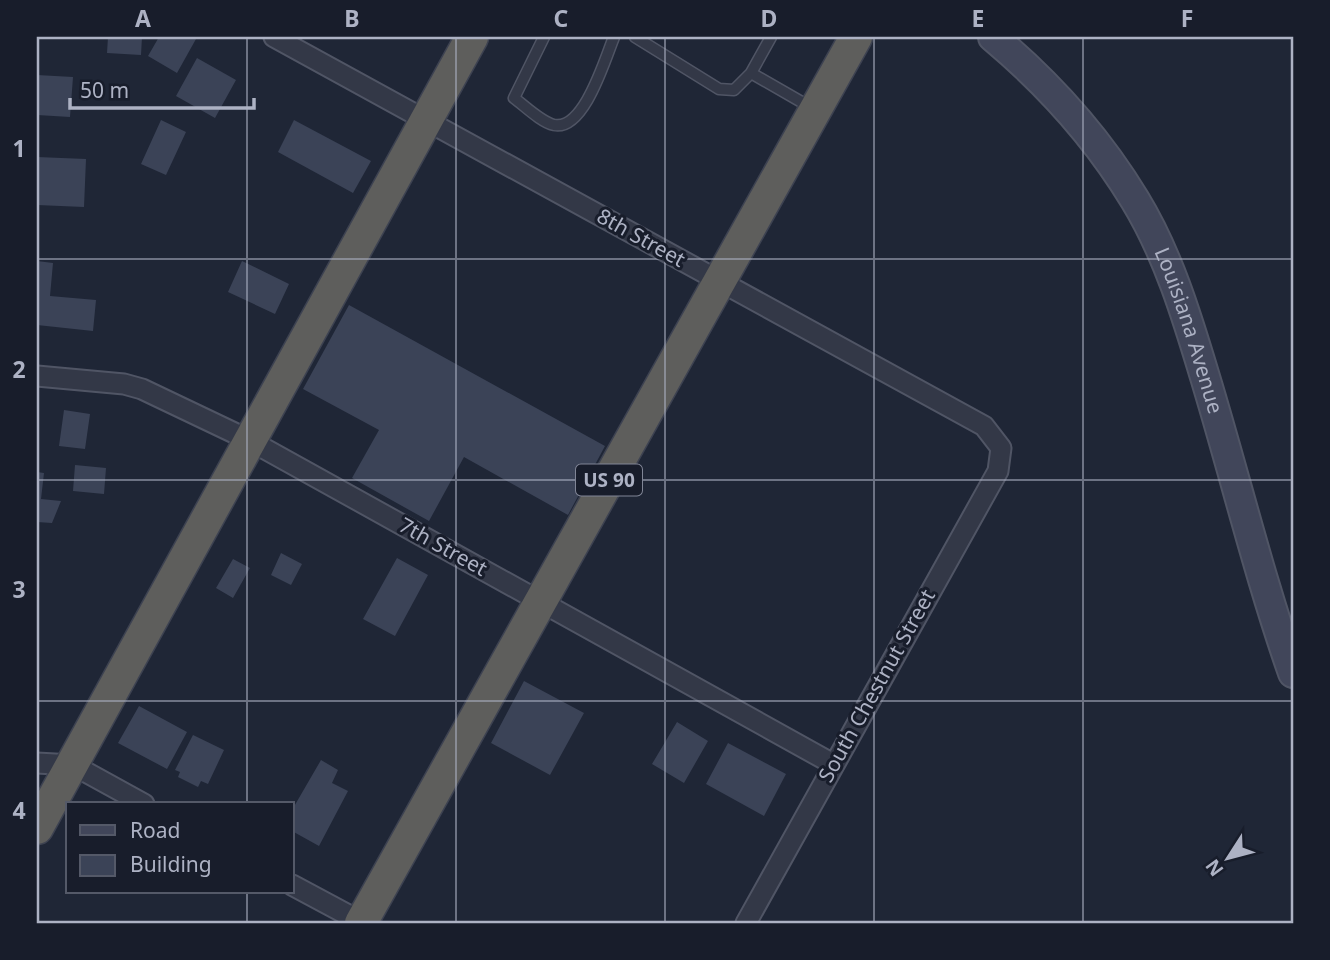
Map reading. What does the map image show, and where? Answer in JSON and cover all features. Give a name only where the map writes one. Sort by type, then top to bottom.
[{"type":"highway","points":[[37,828],[472,37]]},
{"type":"highway","name":"US 90","points":[[362,923],[856,37]]},
{"type":"main road","name":"Louisiana Avenue","points":[[993,37],[1066,105],[1095,139],[1136,202],[1157,244],[1184,308],[1251,542],[1293,673]]},
{"type":"street","name":"8th Street","points":[[274,37],[984,426],[1001,448]]},
{"type":"street","name":"7th Street","points":[[37,376],[124,384],[142,389],[249,440],[833,764]]},
{"type":"street","name":"South Chestnut Street","points":[[746,923],[998,471],[1001,448]]},
{"type":"street","points":[[37,763],[73,765],[140,802]]},
{"type":"street","points":[[294,886],[362,923]]},
{"type":"lane","points":[[544,37],[514,98],[551,125],[564,126],[576,118],[590,95],[614,37]]},
{"type":"lane","points":[[635,37],[719,89],[734,90],[751,72],[771,37]]},
{"type":"lane","points":[[751,72],[815,110]]},
{"type":"building","points":[[108,37],[142,37],[141,55],[107,53]]},
{"type":"building","points":[[159,37],[196,39],[177,73],[148,56]]},
{"type":"building","points":[[197,58],[236,80],[215,118],[176,96]]},
{"type":"building","points":[[37,75],[73,77],[70,117],[37,115]]},
{"type":"building","points":[[161,120],[186,132],[166,175],[141,164]]},
{"type":"building","points":[[294,120],[371,161],[353,193],[278,152]]},
{"type":"building","points":[[37,157],[86,159],[84,207],[37,205]]},
{"type":"building","points":[[37,261],[53,263],[50,296],[96,300],[93,331],[37,325]]},
{"type":"building","points":[[242,261],[289,284],[275,314],[228,292]]},
{"type":"building","points":[[349,305],[605,446],[568,515],[464,457],[429,521],[352,478],[379,430],[303,389]]},
{"type":"building","points":[[64,410],[90,414],[85,449],[59,446]]},
{"type":"building","points":[[75,465],[106,468],[104,494],[73,491]]},
{"type":"building","points":[[37,472],[44,473],[41,499],[61,501],[52,523],[37,522]]},
{"type":"building","points":[[281,553],[302,564],[291,585],[271,575]]},
{"type":"building","points":[[397,558],[428,575],[395,636],[363,619]]},
{"type":"building","points":[[233,559],[250,568],[233,598],[216,588]]},
{"type":"building","points":[[524,681],[584,713],[550,775],[491,743]]},
{"type":"building","points":[[139,706],[187,732],[167,769],[118,743]]},
{"type":"building","points":[[677,722],[708,741],[684,783],[652,764]]},
{"type":"building","points":[[193,735],[224,750],[208,784],[201,781],[198,787],[178,777],[180,772],[175,770]]},
{"type":"building","points":[[728,743],[786,774],[764,816],[706,784]]},
{"type":"building","points":[[321,760],[338,770],[332,783],[348,791],[319,846],[294,832],[294,807]]}]
